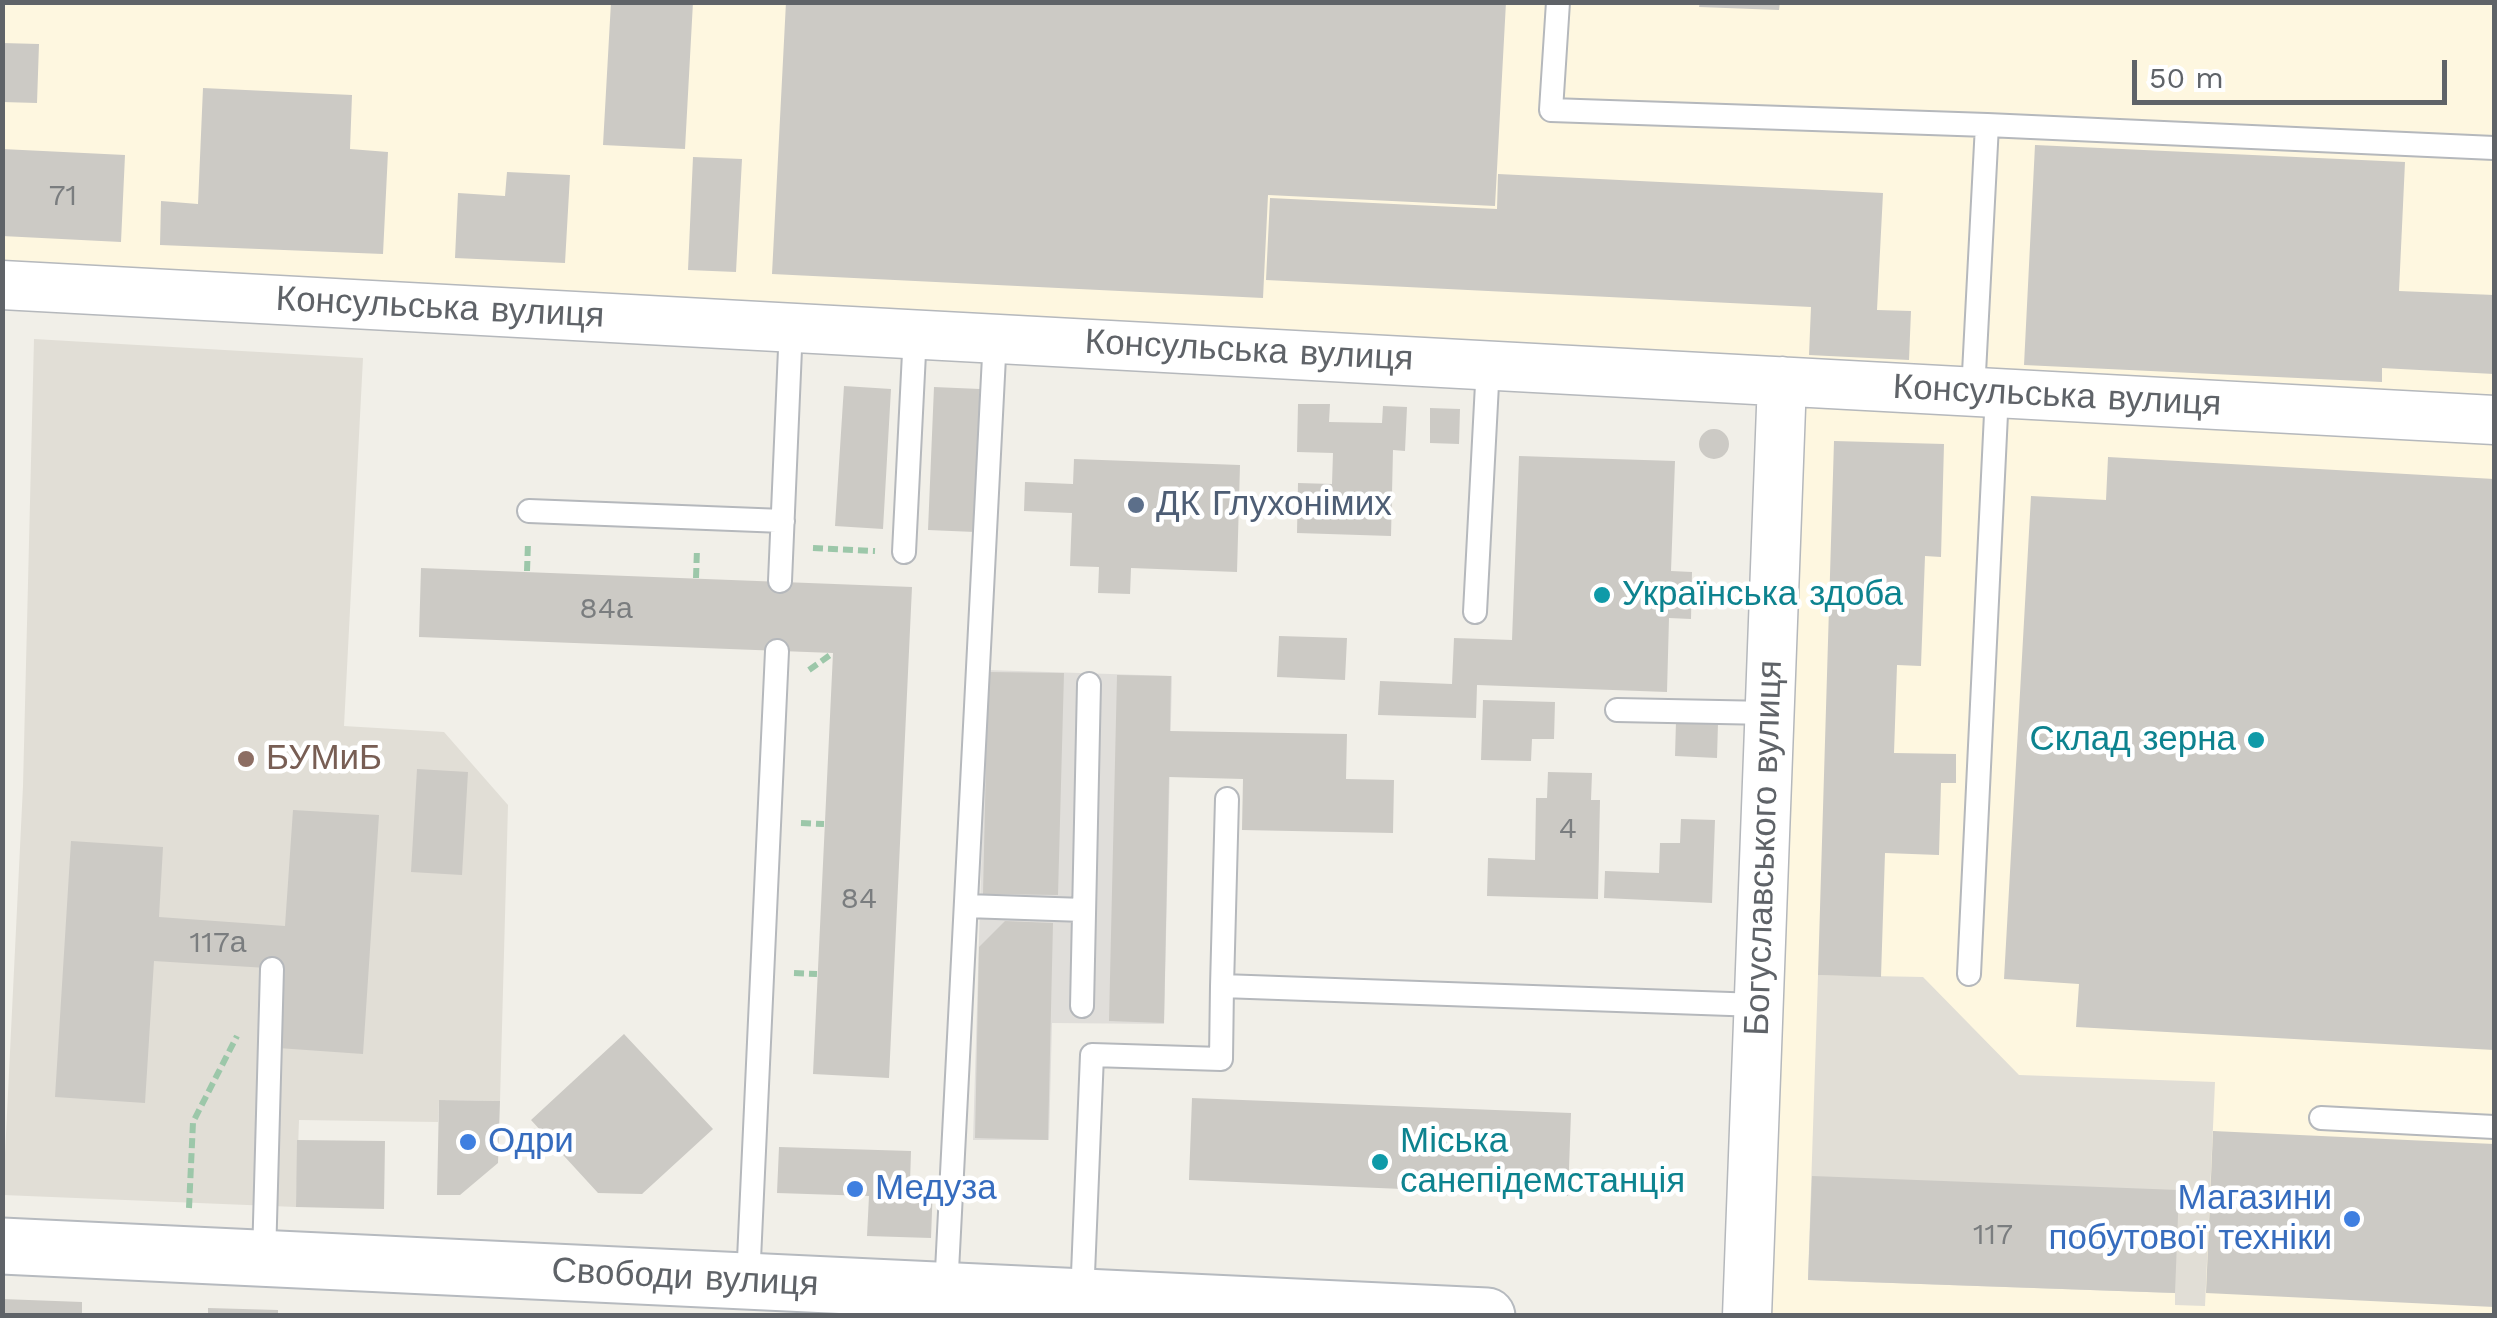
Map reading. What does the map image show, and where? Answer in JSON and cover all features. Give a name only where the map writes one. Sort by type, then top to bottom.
[{"type":"main road","name":"Свободи вулиця","points":[[2,1246],[748,1281],[811,1292],[946,1290],[1082,1306],[1487,1316]]},
{"type":"street","name":"Консульська вулиця","points":[[2,285],[2494,420]]},
{"type":"street","name":"Богуславського вулиця","points":[[1747,1316],[1782,381]]},
{"type":"lane","points":[[1558,2],[1551,110],[2494,148]]},
{"type":"lane","points":[[1969,974],[1985,392],[1987,125]]},
{"type":"lane","points":[[780,582],[791,326]]},
{"type":"lane","points":[[904,552],[915,333]]},
{"type":"lane","points":[[946,1290],[995,337]]},
{"type":"lane","points":[[1475,612],[1488,364]]},
{"type":"lane","points":[[529,511],[783,520]]},
{"type":"lane","points":[[748,1281],[777,651]]},
{"type":"lane","points":[[1082,1006],[1089,684]]},
{"type":"lane","points":[[1618,710],[1770,713]]},
{"type":"lane","points":[[1082,1306],[1092,1054],[1220,1059],[1227,799]]},
{"type":"lane","points":[[966,906],[1084,910]]},
{"type":"lane","points":[[264,1258],[272,969]]},
{"type":"lane","points":[[1222,986],[1758,1006]]},
{"type":"lane","points":[[2320,1118],[2494,1128]]},
{"type":"path","points":[[187,1255],[193,1122],[272,969]]},
{"type":"shaded area","points":[[2,3],[2494,3],[2494,1315],[1760,1314],[1793,361],[1016,321],[3,261]]},
{"type":"shaded area","name":"БУМиБ","points":[[34,339],[363,358],[344,726],[444,732],[508,805],[500,1101],[439,1100],[438,1122],[299,1120],[296,1207],[3,1195],[23,786]]},
{"type":"shaded area","points":[[987,670],[1172,676],[1164,1024],[1052,1023],[1049,1140],[973,1140]]},
{"type":"shaded area","points":[[1818,975],[1923,977],[2019,1075],[2215,1082],[2205,1306],[2175,1305],[2175,1293],[1808,1280]]},
{"type":"building","points":[[611,2],[693,2],[685,149],[603,145]]},
{"type":"building","points":[[786,2],[1506,2],[1495,206],[1268,195],[1263,298],[772,274]]},
{"type":"building","points":[[1700,2],[1780,2],[1779,10],[1699,7]]},
{"type":"building","points":[[2,43],[39,44],[37,103],[2,102]]},
{"type":"building","points":[[203,88],[352,95],[350,149],[388,152],[383,254],[160,245],[161,201],[198,204]]},
{"type":"building","points":[[2035,145],[2405,162],[2399,291],[2494,295],[2494,374],[2382,368],[2382,382],[2024,365]]},
{"type":"building","points":[[2,149],[125,155],[121,242],[2,236]]},
{"type":"building","points":[[693,157],[742,159],[736,272],[688,270]]},
{"type":"building","points":[[507,172],[570,175],[565,263],[455,258],[458,193],[505,196]]},
{"type":"building","points":[[1498,174],[1883,193],[1877,310],[1911,311],[1909,360],[1809,355],[1811,307],[1266,280],[1270,198],[1497,209]]},
{"type":"building","points":[[844,386],[891,389],[883,529],[835,526]]},
{"type":"building","points":[[934,387],[980,389],[975,532],[928,530]]},
{"type":"building","points":[[1298,404],[1330,404],[1329,422],[1382,423],[1383,406],[1407,407],[1405,451],[1393,450],[1391,536],[1297,533],[1298,483],[1332,484],[1333,453],[1297,452]]},
{"type":"building","points":[[1430,408],[1460,409],[1459,444],[1430,443]]},
{"type":"building","points":[[1714,429],[1725,433],[1729,444],[1725,455],[1714,459],[1703,455],[1699,444],[1703,433]]},
{"type":"building","points":[[1834,441],[1944,444],[1941,557],[1925,556],[1921,666],[1897,665],[1894,753],[1956,754],[1956,783],[1941,783],[1939,855],[1885,853],[1881,977],[1818,975]]},
{"type":"building","name":"Українська здоба","points":[[1519,456],[1675,461],[1671,571],[1692,572],[1691,619],[1669,618],[1667,692],[1477,685],[1476,718],[1378,715],[1380,681],[1452,684],[1454,638],[1512,640]]},
{"type":"building","name":"Склад зерна","points":[[2108,457],[2494,479],[2494,1050],[2076,1027],[2079,984],[2004,979],[2031,496],[2106,500]]},
{"type":"building","points":[[1074,459],[1240,465],[1237,572],[1131,568],[1130,594],[1098,593],[1099,567],[1070,566],[1072,513],[1024,511],[1025,482],[1073,484]]},
{"type":"building","points":[[421,568],[912,587],[889,1078],[813,1074],[833,653],[419,637]]},
{"type":"building","points":[[1279,636],[1347,638],[1345,680],[1277,677]]},
{"type":"building","points":[[988,672],[1064,673],[1058,895],[983,894]]},
{"type":"building","points":[[1117,675],[1171,676],[1170,731],[1347,734],[1346,779],[1394,780],[1393,833],[1242,830],[1243,779],[1169,777],[1164,1023],[1109,1021]]},
{"type":"building","points":[[1483,700],[1555,702],[1554,739],[1532,739],[1531,761],[1481,760]]},
{"type":"building","points":[[1676,721],[1718,723],[1717,758],[1675,756]]},
{"type":"building","points":[[417,769],[468,772],[462,875],[411,872]]},
{"type":"building","points":[[1548,772],[1592,773],[1591,800],[1600,800],[1598,899],[1487,896],[1488,858],[1535,860],[1536,798],[1547,798]]},
{"type":"building","name":"БУМиБ","points":[[293,810],[379,815],[363,1054],[278,1048],[283,969],[154,961],[145,1103],[55,1097],[71,841],[163,847],[159,917],[285,926]]},
{"type":"building","points":[[1681,819],[1715,820],[1712,903],[1604,898],[1605,871],[1659,873],[1660,843],[1680,843]]},
{"type":"building","points":[[1005,921],[1053,923],[1048,1140],[975,1138],[979,947]]},
{"type":"building","points":[[624,1034],[713,1129],[642,1194],[598,1193],[531,1120]]},
{"type":"building","name":"Міська санепідемстанція","points":[[1192,1098],[1571,1113],[1568,1196],[1189,1180]]},
{"type":"building","name":"Одри","points":[[439,1100],[500,1101],[498,1163],[460,1195],[437,1195]]},
{"type":"building","name":"Магазини побутової техніки","points":[[2213,1131],[2494,1144],[2494,1307],[2206,1293]]},
{"type":"building","points":[[297,1140],[385,1141],[384,1209],[296,1207]]},
{"type":"building","name":"Медуза","points":[[779,1147],[911,1151],[910,1183],[933,1184],[931,1238],[867,1236],[869,1196],[777,1193]]},
{"type":"building","points":[[1812,1176],[2179,1190],[2175,1293],[1808,1280]]},
{"type":"building","points":[[2,1299],[82,1302],[82,1316],[2,1316]]},
{"type":"building","points":[[208,1308],[278,1310],[278,1316],[208,1316]]},
{"type":"place","name":"ДК Глухонімих","points":[[1136,505]]},
{"type":"place","name":"Українська здоба","points":[[1602,595]]},
{"type":"place","name":"Склад зерна","points":[[2256,740]]},
{"type":"place","name":"БУМиБ","points":[[246,759]]},
{"type":"place","name":"Одри","points":[[468,1142]]},
{"type":"place","name":"Міська санепідемстанція","points":[[1380,1162]]},
{"type":"place","name":"Медуза","points":[[855,1189]]},
{"type":"place","name":"Магазини побутової техніки","points":[[2352,1219]]}]
